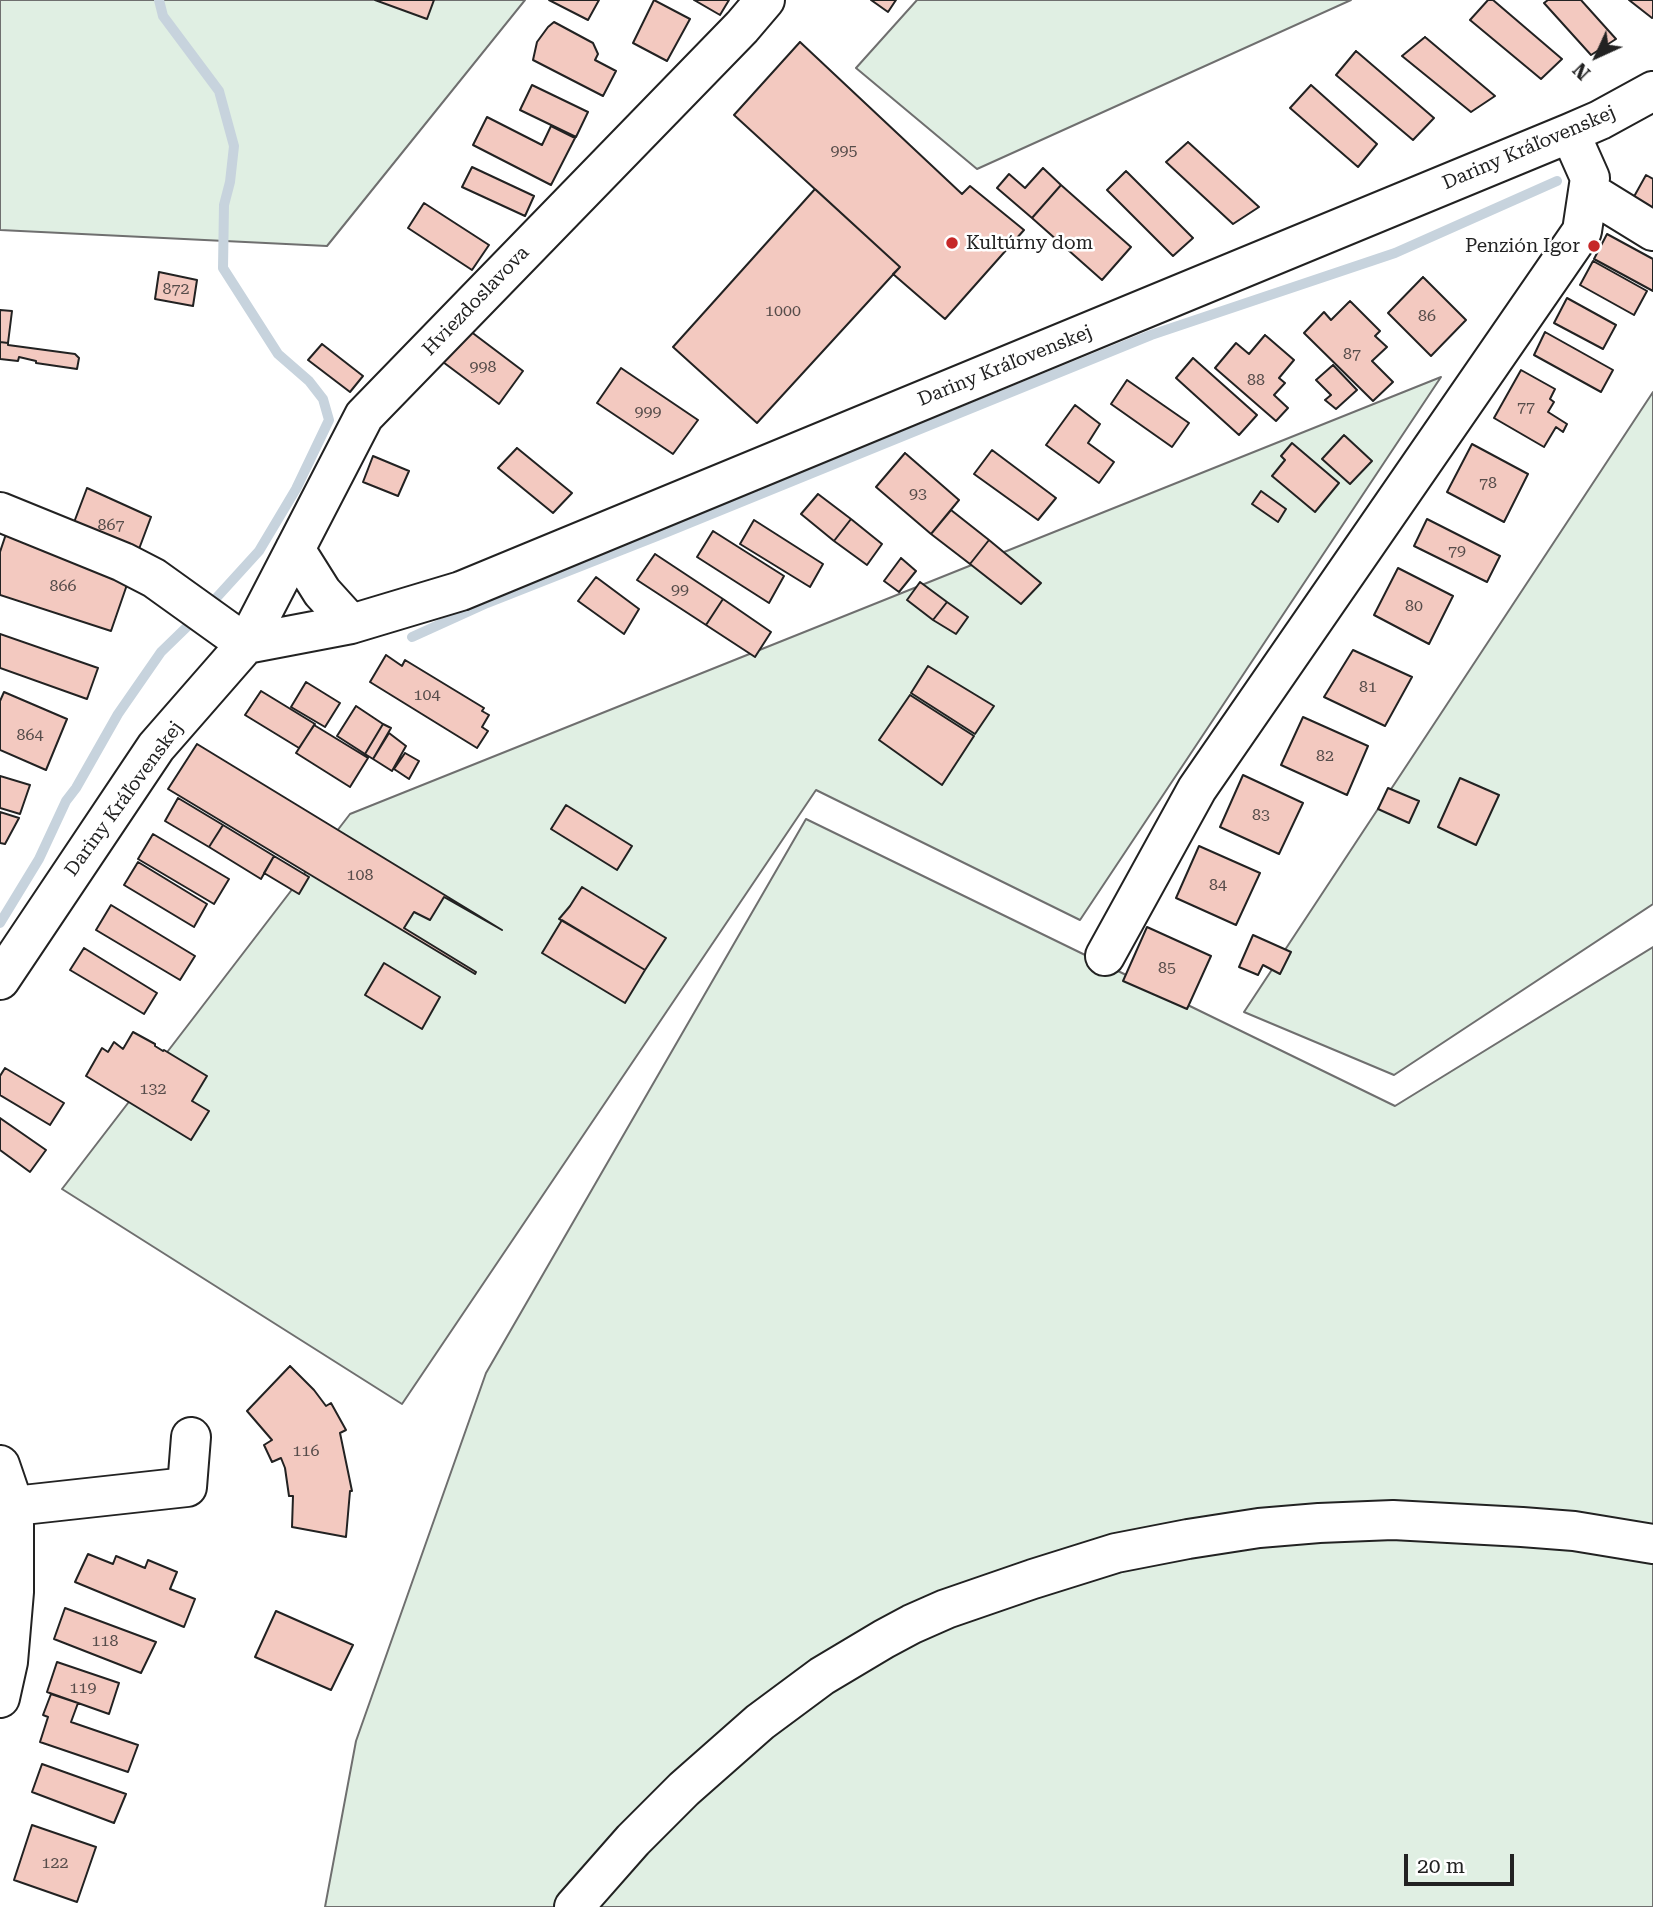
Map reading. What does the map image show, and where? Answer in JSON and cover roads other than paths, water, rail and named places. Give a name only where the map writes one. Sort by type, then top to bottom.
[{"type":"street","name":"Hviezdoslavova","points":[[246,644],[364,416],[742,27],[765,0]]},
{"type":"street","name":"Dariny Kráľovenskej","points":[[0,980],[156,747],[246,644],[351,624],[461,591],[1570,133],[1653,91]]},
{"type":"street","points":[[1105,956],[1197,789],[1582,231],[1590,178],[1570,133]]},
{"type":"street","points":[[1588,191],[1653,231]]},
{"type":"street","points":[[0,512],[123,562],[154,578],[246,644]]},
{"type":"street","points":[[295,549],[322,592],[351,624]]},
{"type":"street","points":[[14,1506],[187,1487],[191,1437]]},
{"type":"street","points":[[0,1465],[14,1506],[14,1592],[8,1661],[0,1698]]},
{"type":"street","points":[[573,1907],[684,1788],[760,1722],[822,1676],[912,1624],[1033,1578],[1116,1553],[1188,1539],[1259,1528],[1319,1523],[1394,1520],[1522,1527],[1574,1531],[1653,1544]]},
{"type":"waterway","points":[[159,0],[163,16],[219,91],[234,146],[224,205],[223,268],[278,354],[309,381],[323,399],[329,420],[296,489],[259,551],[208,607]]},
{"type":"waterway","points":[[412,637],[487,603],[1151,335],[1395,253],[1557,181]]},
{"type":"waterway","points":[[0,923],[39,859],[66,801],[118,714],[161,652],[196,618]]},
{"type":"place","name":"Kultúrny dom","points":[[952,243]]},
{"type":"place","name":"Penzión Igor","points":[[1594,246]]}]
